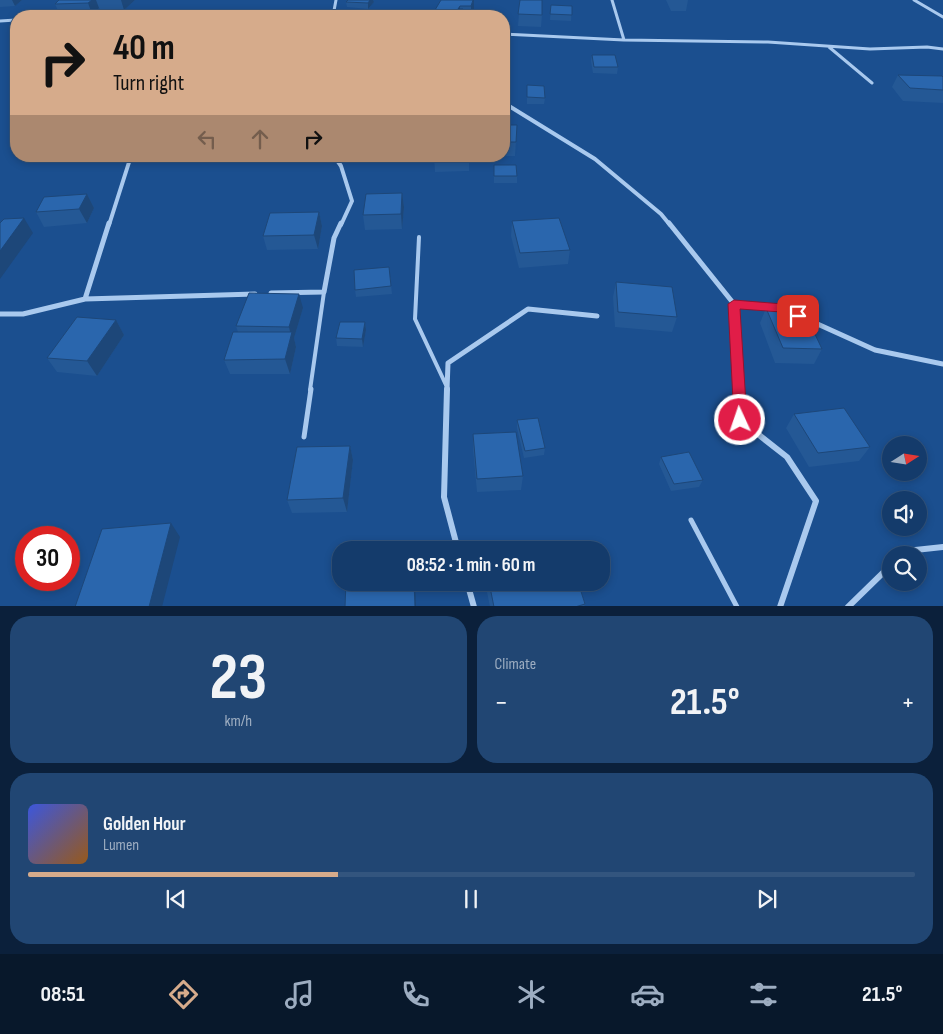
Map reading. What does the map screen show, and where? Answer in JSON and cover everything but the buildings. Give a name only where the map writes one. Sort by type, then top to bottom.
[{"type":"street","points":[[612,0],[624,40]]},
{"type":"street","points":[[914,0],[929,7],[943,17]]},
{"type":"street","points":[[510,34],[624,40],[768,42],[870,49],[927,47],[943,49]]},
{"type":"street","points":[[829,46],[872,83]]},
{"type":"street","points":[[510,107],[595,159],[661,214],[734,304],[740,420],[787,457],[816,501],[780,606]]},
{"type":"street","points":[[85,299],[129,162]]},
{"type":"street","points":[[0,314],[23,314],[85,299],[324,292],[334,238],[352,200],[342,166],[339,162]]},
{"type":"street","points":[[734,304],[783,308],[875,350],[943,364]]},
{"type":"street","points":[[456,541],[444,497],[448,364],[528,309],[597,316]]},
{"type":"street","points":[[927,549],[943,547]]},
{"type":"street","points":[[848,606],[882,574]]},
{"type":"street","points":[[470,591],[474,606]]},
{"type":"lane","points":[[419,237],[415,319],[447,386]]},
{"type":"lane","points":[[304,437],[324,292]]},
{"type":"lane","points":[[691,520],[737,606]]},
{"type":"route","points":[[740,420],[734,304],[783,308],[798,316]]}]
